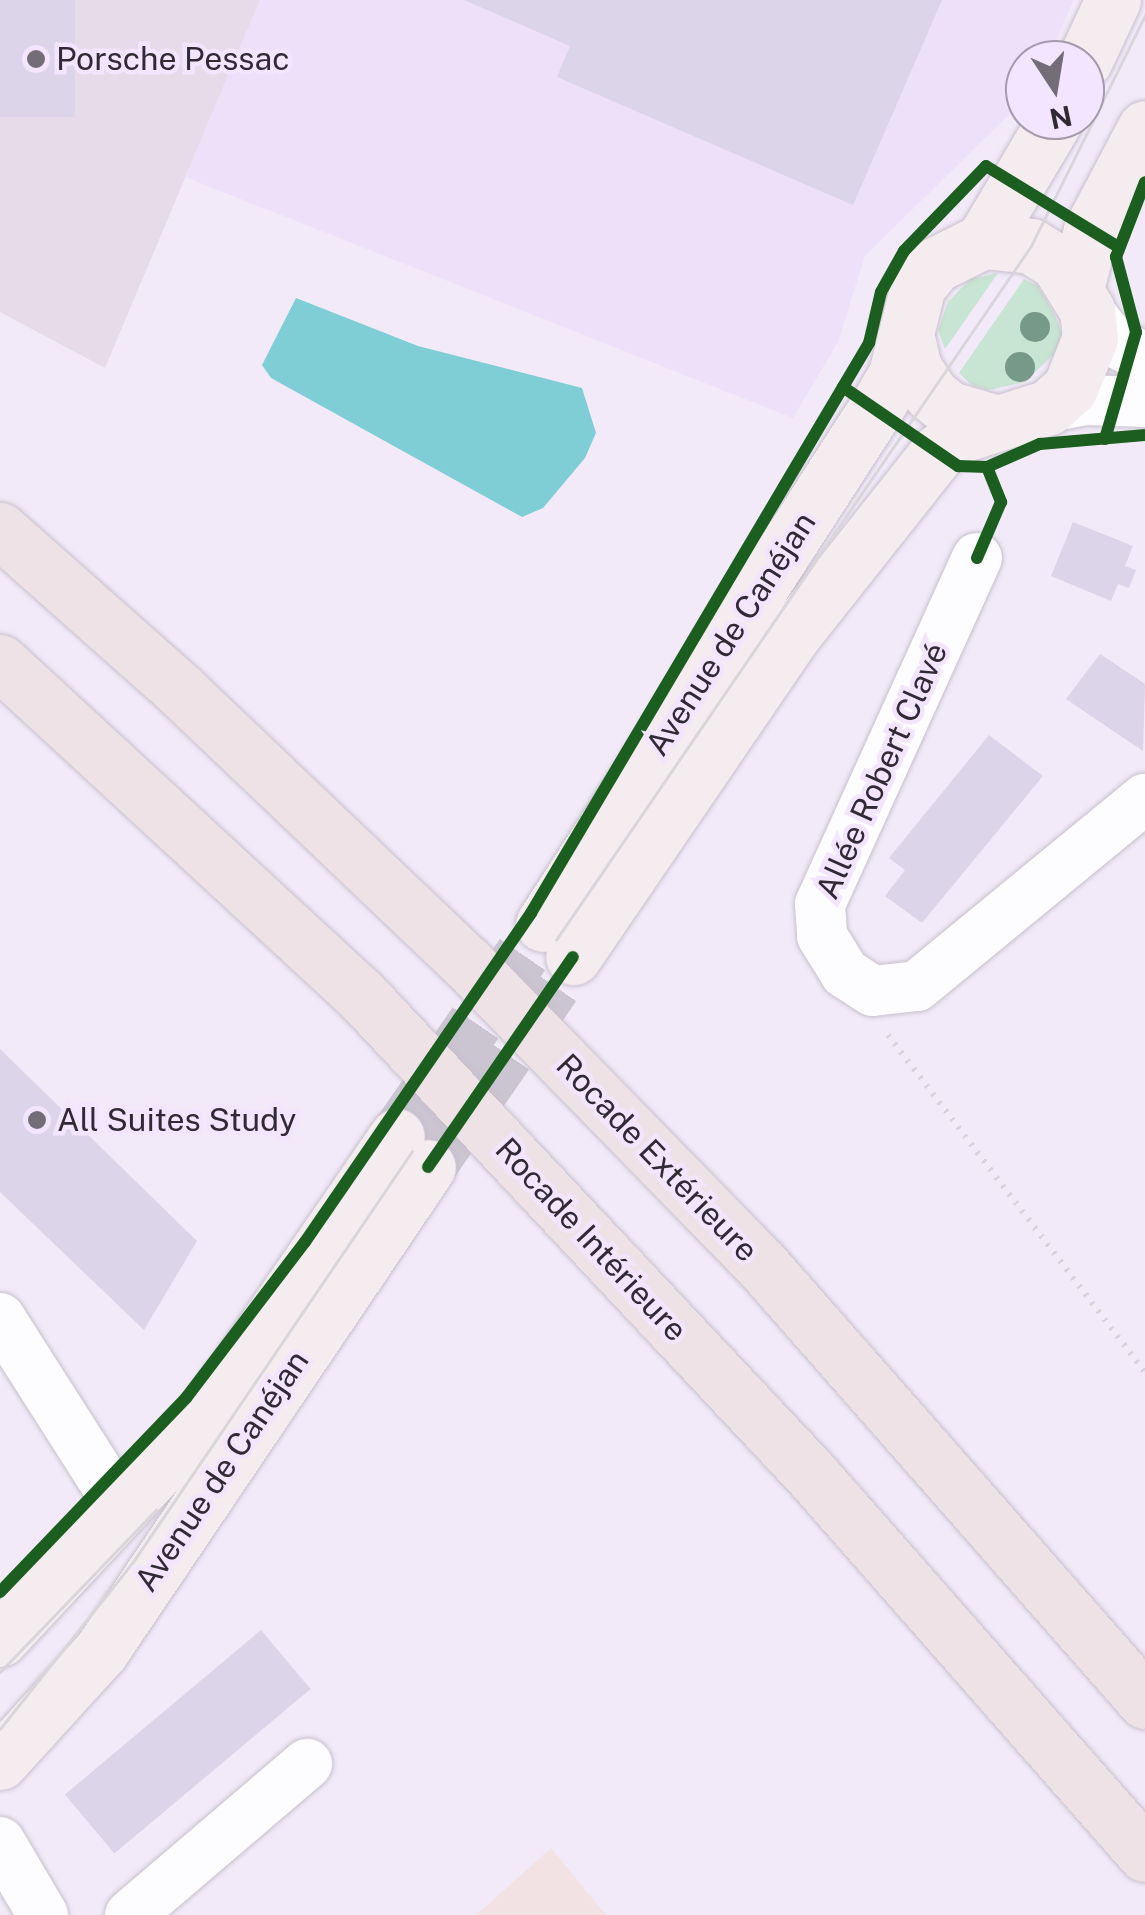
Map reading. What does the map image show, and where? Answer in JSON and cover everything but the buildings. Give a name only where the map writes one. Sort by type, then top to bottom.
[{"type":"highway","name":"Rocade Extérieure","points":[[0,530],[180,688],[467,963],[761,1264],[1145,1701]]},
{"type":"highway","name":"Rocade Intérieure","points":[[0,662],[360,995],[810,1474],[1145,1854]]},
{"type":"main road","points":[[1094,40],[1113,0]]},
{"type":"main road","points":[[1049,407],[1084,364],[1082,298],[1091,230],[1145,128]]},
{"type":"main road","points":[[1043,140],[983,241],[1031,246],[1057,262],[1082,298]]},
{"type":"main road","name":"Avenue de Canéjan","points":[[983,241],[935,265],[918,286],[907,338],[875,410],[558,941],[938,452],[994,422],[1049,407]]},
{"type":"main road","points":[[907,338],[914,368],[931,394],[949,409],[994,422]]},
{"type":"main road","name":"Avenue de Canéjan","points":[[0,1639],[194,1431],[412,1152],[101,1651],[0,1762]]},
{"type":"street","points":[[1082,298],[1112,341],[1145,358]]},
{"type":"street","points":[[1049,407],[1084,400],[1145,402]]},
{"type":"street","name":"Allée Robert Clavé","points":[[874,991],[845,973],[830,948],[820,904],[977,558]]},
{"type":"street","points":[[874,991],[916,986],[1145,799]]},
{"type":"street","points":[[0,1318],[105,1483],[127,1507]]},
{"type":"street","points":[[130,1915],[307,1764]]},
{"type":"street","points":[[0,1842],[42,1915]]},
{"type":"path","points":[[874,991],[880,1020],[902,1062],[1145,1372]]},
{"type":"shaded area","points":[[0,0],[260,0],[105,368],[0,312]]},
{"type":"shaded area","points":[[260,0],[1074,0],[1056,40],[1005,40],[1005,119],[865,256],[838,342],[793,418],[185,177]]},
{"type":"shaded area","points":[[551,1848],[606,1915],[476,1915]]},
{"type":"green space","points":[[998,273],[945,349],[938,330],[948,302],[970,279]]},
{"type":"green space","points":[[1024,279],[1038,286],[1055,315],[1062,334],[1054,354],[1025,382],[989,390],[973,386],[959,373]]},
{"type":"water","points":[[296,298],[418,346],[582,388],[596,433],[585,458],[543,508],[522,517],[271,378],[262,365]]},
{"type":"tunnel","points":[[397,1136],[543,924]]},
{"type":"tunnel","points":[[428,1167],[573,957]]},
{"type":"tram line","points":[[556,940],[1031,246],[1145,15]]},
{"type":"tram line","points":[[0,1729],[133,1562],[412,1152]]},
{"type":"tram line","points":[[0,1672],[156,1510]]},
{"type":"cycle path","points":[[0,1592],[186,1398],[305,1242],[531,913],[869,343],[881,292],[904,251],[986,166],[1118,247]]},
{"type":"cycle path","points":[[1105,439],[1136,332],[1116,257],[1145,182]]},
{"type":"cycle path","points":[[843,387],[958,466],[987,467],[1001,502],[977,558]]},
{"type":"cycle path","points":[[987,467],[1040,444],[1145,435]]},
{"type":"cycle path","points":[[428,1167],[573,957]]},
{"type":"place","name":"Porsche Pessac","points":[[36,59]]},
{"type":"place","name":"All Suites Study","points":[[37,1120]]}]
